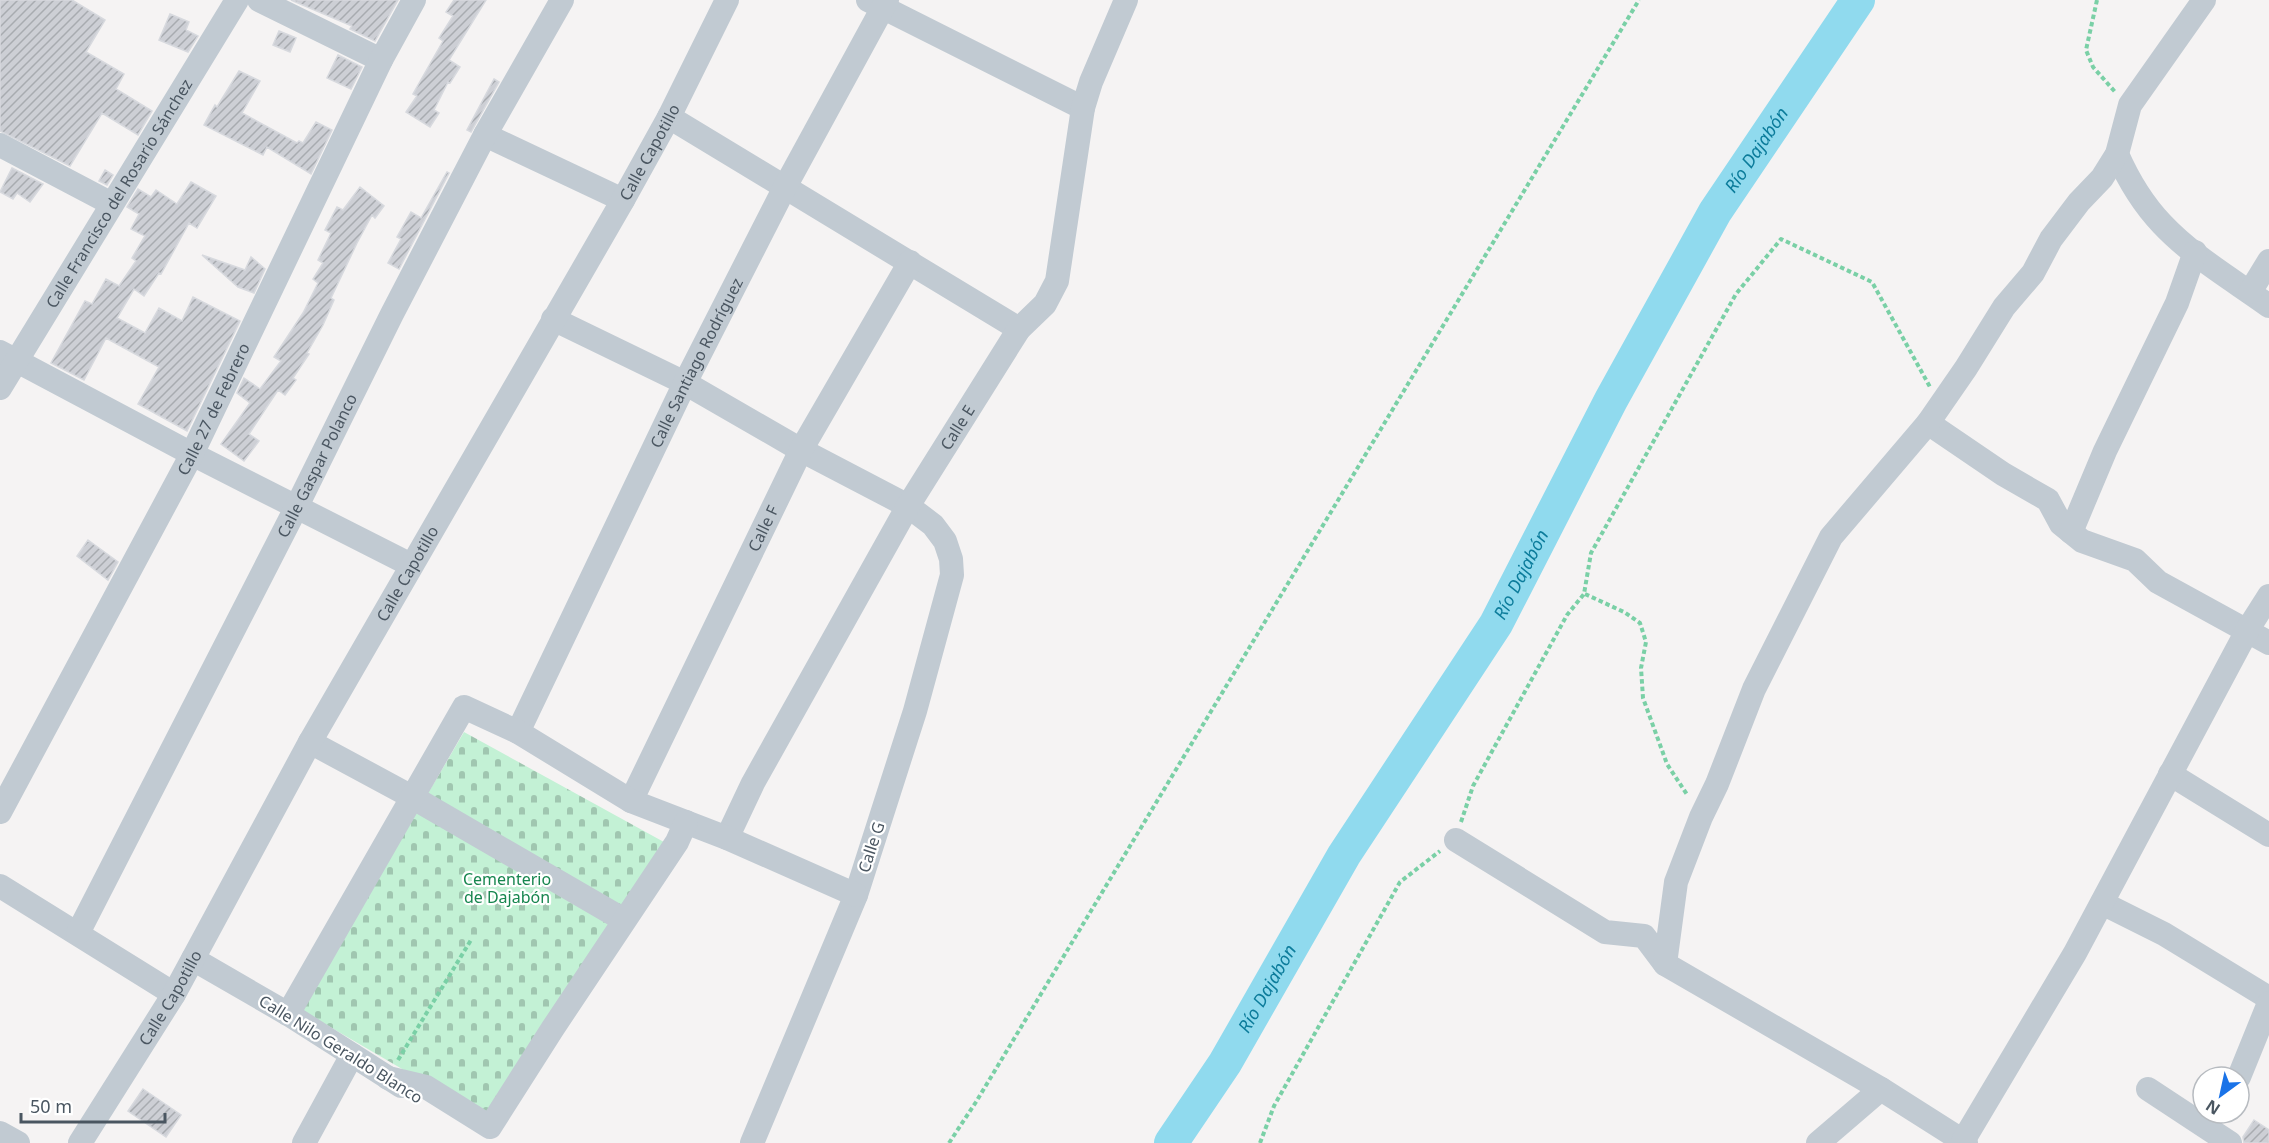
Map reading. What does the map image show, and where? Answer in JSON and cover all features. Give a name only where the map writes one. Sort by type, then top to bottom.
[{"type":"street","name":"Calle Francisco del Rosario Sánchez","points":[[0,388],[8,356],[112,204],[237,0]]},
{"type":"street","points":[[259,0],[381,60]]},
{"type":"street","name":"Calle 27 de Febrero","points":[[0,812],[192,454],[381,60],[414,0]]},
{"type":"street","name":"Calle Gaspar Polanco","points":[[78,933],[297,506],[392,314],[485,135],[562,0]]},
{"type":"street","name":"Calle Capotillo","points":[[80,1143],[174,994],[310,742],[623,200],[669,117],[727,0]]},
{"type":"street","name":"Calle E","points":[[727,838],[753,783],[908,506],[1019,329],[1045,304],[1057,281],[1083,108],[1091,82],[1126,0]]},
{"type":"street","points":[[1665,964],[1676,882],[1701,817],[1717,784],[1754,689],[1831,537],[1934,414],[1966,368],[2004,306],[2033,273],[2051,239],[2079,202],[2102,178],[2117,154],[2130,105],[2204,0]]},
{"type":"street","points":[[879,3],[1083,108]]},
{"type":"street","name":"Calle Santiago Rodríguez","points":[[518,732],[685,383],[879,3]]},
{"type":"street","points":[[669,117],[1019,329]]},
{"type":"street","points":[[485,135],[623,200]]},
{"type":"street","points":[[0,145],[112,204]]},
{"type":"street","points":[[2117,154],[2128,179],[2162,225],[2260,299],[2269,261]]},
{"type":"street","points":[[2071,532],[2105,451],[2177,303],[2195,252]]},
{"type":"street","name":"Calle F","points":[[631,801],[801,450],[909,262]]},
{"type":"street","points":[[553,319],[685,383],[801,450],[908,506]]},
{"type":"street","points":[[8,356],[192,454],[411,565]]},
{"type":"street","points":[[1934,414],[2003,474],[2048,500],[2061,524],[2082,541],[2135,560],[2158,582],[2248,629],[2269,643]]},
{"type":"street","name":"Calle G","points":[[752,1143],[856,895],[915,711],[952,575],[951,559],[945,541],[933,525],[908,506]]},
{"type":"street","points":[[1455,840],[1605,932],[1644,936],[1665,964],[1881,1089],[1964,1142],[2075,953],[2248,629],[2269,596]]},
{"type":"street","points":[[288,1014],[465,707],[518,732],[631,801],[727,838],[856,895]]},
{"type":"street","points":[[310,742],[412,797],[624,920]]},
{"type":"street","points":[[2170,774],[2269,835]]},
{"type":"street","points":[[388,1077],[426,1086],[490,1127],[677,842],[686,822]]},
{"type":"street","points":[[0,886],[174,994]]},
{"type":"street","points":[[2102,903],[2164,934],[2269,998]]},
{"type":"street","name":"Calle Nilo Geraldo Blanco","points":[[193,959],[288,1014],[388,1077],[486,1143]]},
{"type":"street","points":[[2244,1065],[2269,1003]]},
{"type":"street","points":[[304,1143],[352,1055]]},
{"type":"street","points":[[1818,1143],[1881,1089]]},
{"type":"street","points":[[2148,1089],[2223,1130]]},
{"type":"street","points":[[0,1133],[18,1143]]},
{"type":"path","points":[[949,1143],[976,1102],[1639,0]]},
{"type":"path","points":[[2097,0],[2086,50],[2093,67],[2130,105]]},
{"type":"path","points":[[1260,1143],[1274,1106],[1400,882],[1455,840],[1473,786],[1567,615],[1584,594],[1591,553],[1737,294],[1781,239],[1872,282],[1934,414]]},
{"type":"path","points":[[1584,594],[1624,612],[1640,623],[1646,642],[1641,668],[1642,698],[1667,764],[1701,817]]},
{"type":"path","points":[[388,1077],[471,940]]},
{"type":"green space","name":"Cementerio de Dajabón","points":[[464,732],[673,847],[493,1122],[301,1010]]},
{"type":"building","points":[[0,0],[72,0],[105,20],[86,52],[124,74],[116,89],[152,111],[138,135],[102,113],[70,166],[0,131]]},
{"type":"building","points":[[291,0],[398,0],[375,41],[350,29],[352,26]]},
{"type":"building","points":[[454,0],[486,0],[449,60],[460,67],[450,83],[448,82],[434,110],[439,113],[430,127],[406,112],[417,96],[413,94],[443,41],[439,38],[453,16],[446,12]]},
{"type":"building","points":[[170,14],[189,22],[186,30],[198,36],[188,52],[159,40]]},
{"type":"building","points":[[279,31],[296,38],[290,52],[273,45]]},
{"type":"building","points":[[338,55],[362,67],[351,89],[327,78]]},
{"type":"building","points":[[239,71],[260,81],[242,113],[297,143],[299,141],[303,143],[316,122],[332,130],[311,174],[267,147],[263,155],[204,125]]},
{"type":"building","points":[[494,79],[499,82],[471,132],[467,130]]},
{"type":"building","points":[[12,168],[43,184],[30,202],[17,193],[13,199],[0,192]]},
{"type":"building","points":[[105,170],[113,175],[107,185],[99,181]]},
{"type":"building","points":[[447,172],[449,173],[399,269],[388,263],[401,239],[397,237],[411,212],[421,218]]},
{"type":"building","points":[[191,182],[216,196],[197,228],[189,223],[161,274],[159,273],[144,296],[134,289],[117,318],[145,333],[159,308],[182,321],[193,297],[240,321],[187,431],[138,404],[159,367],[106,338],[84,380],[51,363],[85,301],[92,304],[106,279],[119,286],[136,261],[132,258],[145,236],[131,229],[139,214],[127,207],[138,189],[151,197],[156,190],[177,204]]},
{"type":"building","points":[[360,187],[384,206],[375,218],[372,215],[357,243],[331,298],[334,300],[323,325],[307,353],[309,354],[293,378],[296,380],[285,395],[278,390],[249,434],[259,441],[244,461],[221,444],[250,403],[237,393],[244,378],[260,389],[281,361],[274,357],[303,313],[318,283],[313,279],[323,263],[318,260],[331,233],[325,230],[337,207],[343,210]]},
{"type":"building","points":[[202,255],[245,270],[251,257],[265,269],[254,293],[238,287]]},
{"type":"building","points":[[88,540],[118,562],[108,580],[77,556]]},
{"type":"building","points":[[143,1089],[181,1115],[166,1137],[128,1111]]},
{"type":"building","points":[[2254,1120],[2269,1130],[2269,1143],[2244,1143],[2243,1137]]},
{"type":"waterway","name":"Río Dajabón","points":[[1171,1143],[1225,1063],[1344,855],[1496,624],[1611,400],[1715,212],[1858,0]]}]
